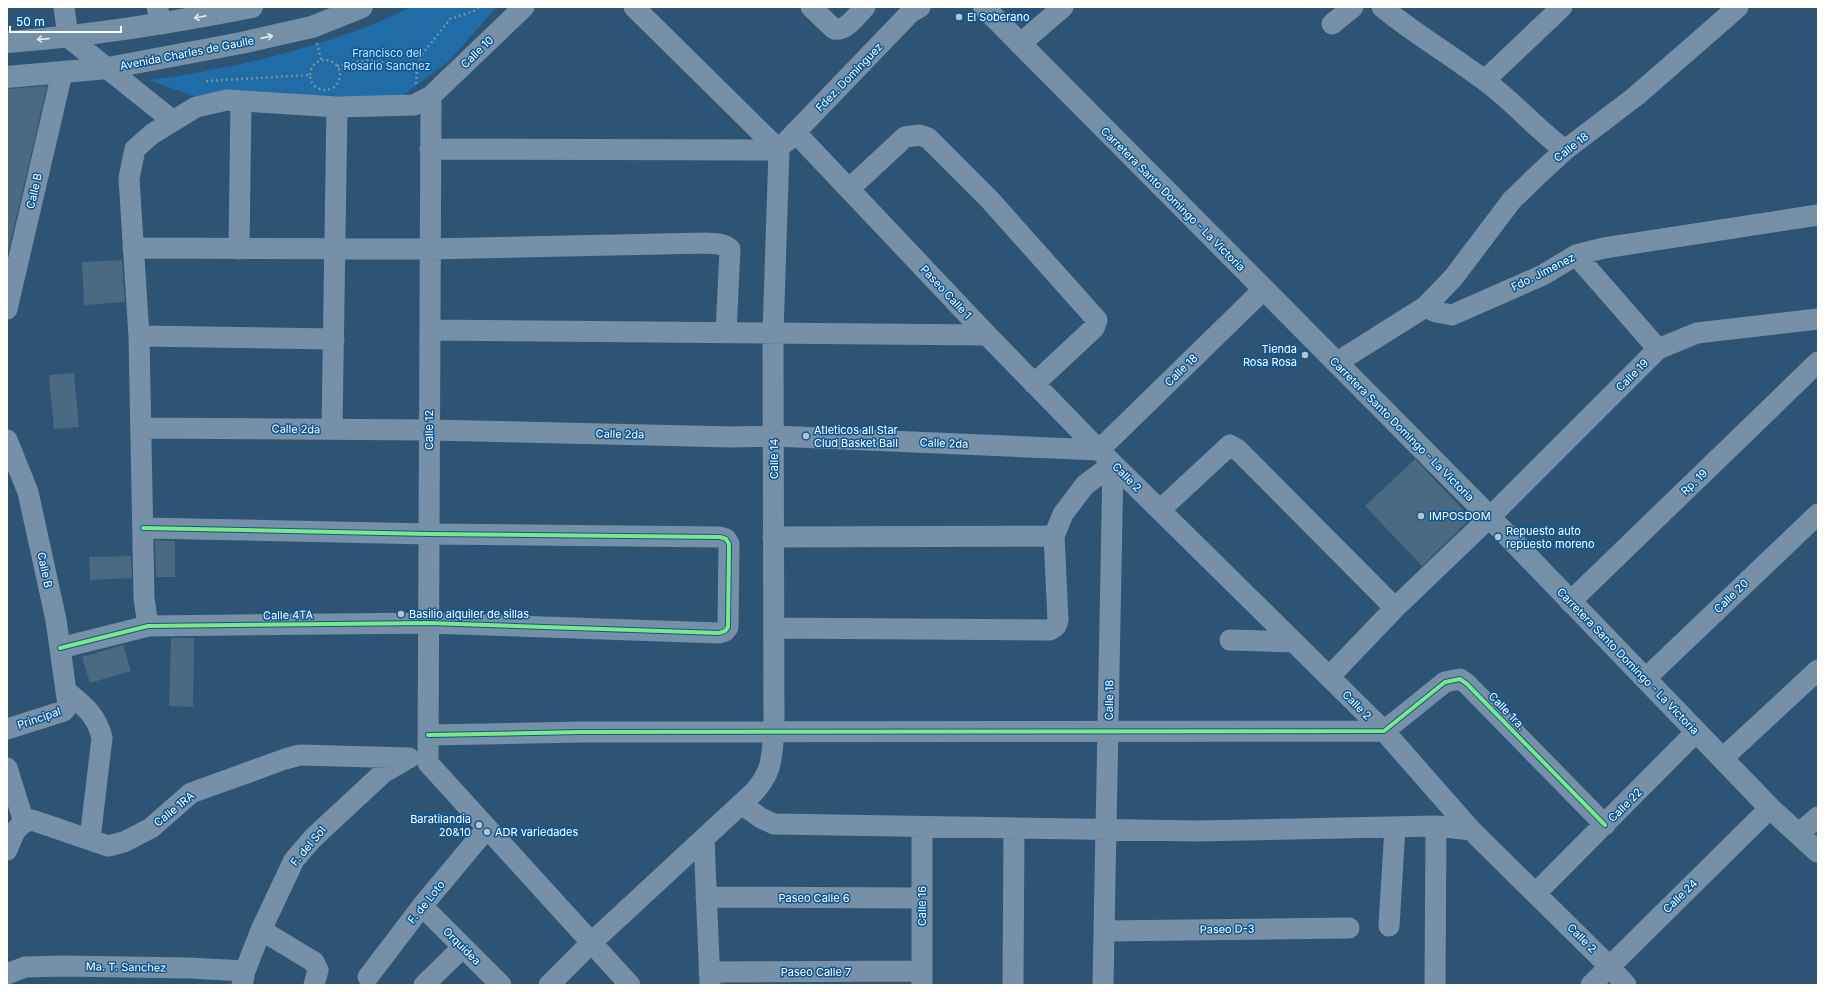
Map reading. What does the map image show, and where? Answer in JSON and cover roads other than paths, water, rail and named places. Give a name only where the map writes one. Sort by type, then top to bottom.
[{"type":"main road","points":[[7,42],[68,38],[159,15],[252,7]]},
{"type":"main road","name":"Avenida Charles de Gaulle","points":[[7,77],[108,68],[240,43],[312,26],[362,7]]},
{"type":"main road","name":"Carretera Santo Domingo - La Victoria","points":[[984,7],[1263,290],[1490,517],[1696,732],[1724,758],[1770,808],[1800,833],[1818,852]]},
{"type":"street","points":[[64,7],[68,38],[108,68],[173,121]]},
{"type":"street","points":[[634,7],[779,150]]},
{"type":"street","points":[[811,7],[834,29],[837,30],[843,29],[861,8]]},
{"type":"street","points":[[1020,44],[1063,7]]},
{"type":"street","points":[[1332,24],[1353,7]]},
{"type":"street","points":[[1382,7],[1408,28],[1485,80],[1548,138],[1565,150]]},
{"type":"street","points":[[1485,80],[1562,7]]},
{"type":"street","name":"Calle 18","points":[[1425,307],[1453,278],[1512,200],[1565,150],[1636,96],[1734,8]]},
{"type":"street","name":"Fdez. Dominguez","points":[[779,150],[912,9]]},
{"type":"street","name":"Calle 10","points":[[422,101],[518,11]]},
{"type":"street","name":"Calle B","points":[[7,308],[62,73]]},
{"type":"street","points":[[148,626],[144,598],[139,336],[129,178],[135,149],[152,134],[196,107],[226,100],[337,107],[422,101]]},
{"type":"street","points":[[239,249],[241,101]]},
{"type":"street","name":"Calle 12","points":[[422,101],[430,149],[429,623],[423,752]]},
{"type":"street","points":[[332,429],[337,107]]},
{"type":"street","name":"Paseo Calle 1","points":[[795,132],[987,335],[1106,457]]},
{"type":"street","points":[[849,189],[905,137],[920,135],[928,138],[990,200],[1097,320],[1094,328],[1034,384]]},
{"type":"street","points":[[430,149],[779,150]]},
{"type":"street","name":"Calle 14","points":[[741,804],[764,781],[771,768],[774,732],[773,334],[779,150]]},
{"type":"street","name":"Fdo. Jimenez","points":[[1425,307],[1436,312],[1452,315],[1543,275],[1576,255],[1604,248],[1818,215]]},
{"type":"street","points":[[133,248],[430,249],[707,243],[726,246],[730,249],[726,333]]},
{"type":"street","points":[[1576,255],[1658,349]]},
{"type":"street","name":"Calle 18","points":[[1103,985],[1108,732],[1106,457],[1263,290]]},
{"type":"street","points":[[1336,363],[1425,307]]},
{"type":"street","name":"Calle 19","points":[[1329,677],[1395,608],[1490,517],[1658,349],[1697,333],[1818,319]]},
{"type":"street","points":[[430,330],[773,334],[837,332],[987,335]]},
{"type":"street","points":[[139,336],[334,339]]},
{"type":"street","name":"Rp. 19","points":[[1570,602],[1818,362]]},
{"type":"street","name":"Calle 2da","points":[[141,428],[429,430],[732,437],[774,436],[1106,457]]},
{"type":"street","name":"Calle B","points":[[7,440],[28,492],[56,620],[67,698]]},
{"type":"street","points":[[1160,510],[1230,444],[1237,448],[1395,608]]},
{"type":"street","points":[[774,628],[1050,630],[1056,626],[1058,620],[1054,536],[1063,514],[1106,457]]},
{"type":"street","name":"Calle 2","points":[[1106,457],[1384,731],[1472,830],[1609,966],[1626,985]]},
{"type":"street","name":"Calle 20","points":[[1645,679],[1818,514]]},
{"type":"street","points":[[143,528],[429,534]]},
{"type":"street","name":"Calle 4TA","points":[[60,648],[148,626],[429,623],[719,633],[725,631],[728,627],[729,544],[726,539],[720,536],[429,534]]},
{"type":"street","points":[[773,537],[1054,536]]},
{"type":"street","points":[[1230,640],[1294,642]]},
{"type":"street","points":[[1724,758],[1818,670]]},
{"type":"street","name":"Calle 1ra.","points":[[1384,731],[1445,682],[1460,679],[1605,825]]},
{"type":"street","points":[[67,698],[88,709],[99,725],[102,738],[90,839]]},
{"type":"street","name":"Principal","points":[[7,729],[64,711],[67,698]]},
{"type":"street","name":"Calle 1RA","points":[[24,822],[32,820],[108,846],[124,842],[151,828],[191,793],[285,759],[300,756],[423,752],[581,732],[1384,731]]},
{"type":"street","name":"Calle 22","points":[[1536,893],[1696,732]]},
{"type":"street","points":[[423,752],[487,828],[630,985]]},
{"type":"street","name":"F. del Sol","points":[[244,978],[261,930],[290,867],[304,849],[335,817],[383,773],[423,752]]},
{"type":"street","points":[[7,768],[24,822],[16,828],[7,850]]},
{"type":"street","points":[[549,985],[591,943],[741,804],[761,818],[774,824],[1197,831],[1436,826],[1472,830]]},
{"type":"street","name":"Calle 24","points":[[1591,985],[1770,808]]},
{"type":"street","points":[[1800,833],[1818,817]]},
{"type":"street","points":[[1435,985],[1436,826]]},
{"type":"street","name":"Calle 16","points":[[922,827],[922,978]]},
{"type":"street","points":[[1389,926],[1395,827]]},
{"type":"street","name":"F. de Loto","points":[[368,977],[422,906],[487,828]]},
{"type":"street","points":[[1013,985],[1014,829]]},
{"type":"street","points":[[704,838],[709,979]]},
{"type":"street","name":"Paseo Calle 6","points":[[706,897],[922,898]]},
{"type":"street","name":"Orquidea","points":[[422,906],[501,985]]},
{"type":"street","name":"Paseo D-3","points":[[1104,931],[1349,928]]},
{"type":"street","points":[[261,930],[314,962],[318,970],[314,985]]},
{"type":"street","points":[[424,985],[463,947]]},
{"type":"street","name":"Ma. T. Sanchez","points":[[7,974],[25,967],[63,976],[189,968],[244,978]]},
{"type":"street","name":"Paseo Calle 7","points":[[709,979],[922,978]]},
{"type":"place","name":"El Soberano","points":[[959,17]]},
{"type":"place","name":"Tienda Rosa Rosa","points":[[1305,355]]},
{"type":"place","name":"Atleticos all Star Clud Basket Ball","points":[[806,436]]},
{"type":"place","name":"IMPOSDOM","points":[[1421,516]]},
{"type":"place","name":"Repuesto auto repuesto moreno","points":[[1498,537]]},
{"type":"place","name":"Basilio alquiler de sillas","points":[[401,614]]},
{"type":"place","name":"Baratilandia 20&10","points":[[479,825]]},
{"type":"place","name":"ADR variedades","points":[[487,832]]},
{"type":"park label","name":"Francisco del Rosario Sanchez","points":[[387,59]]}]
